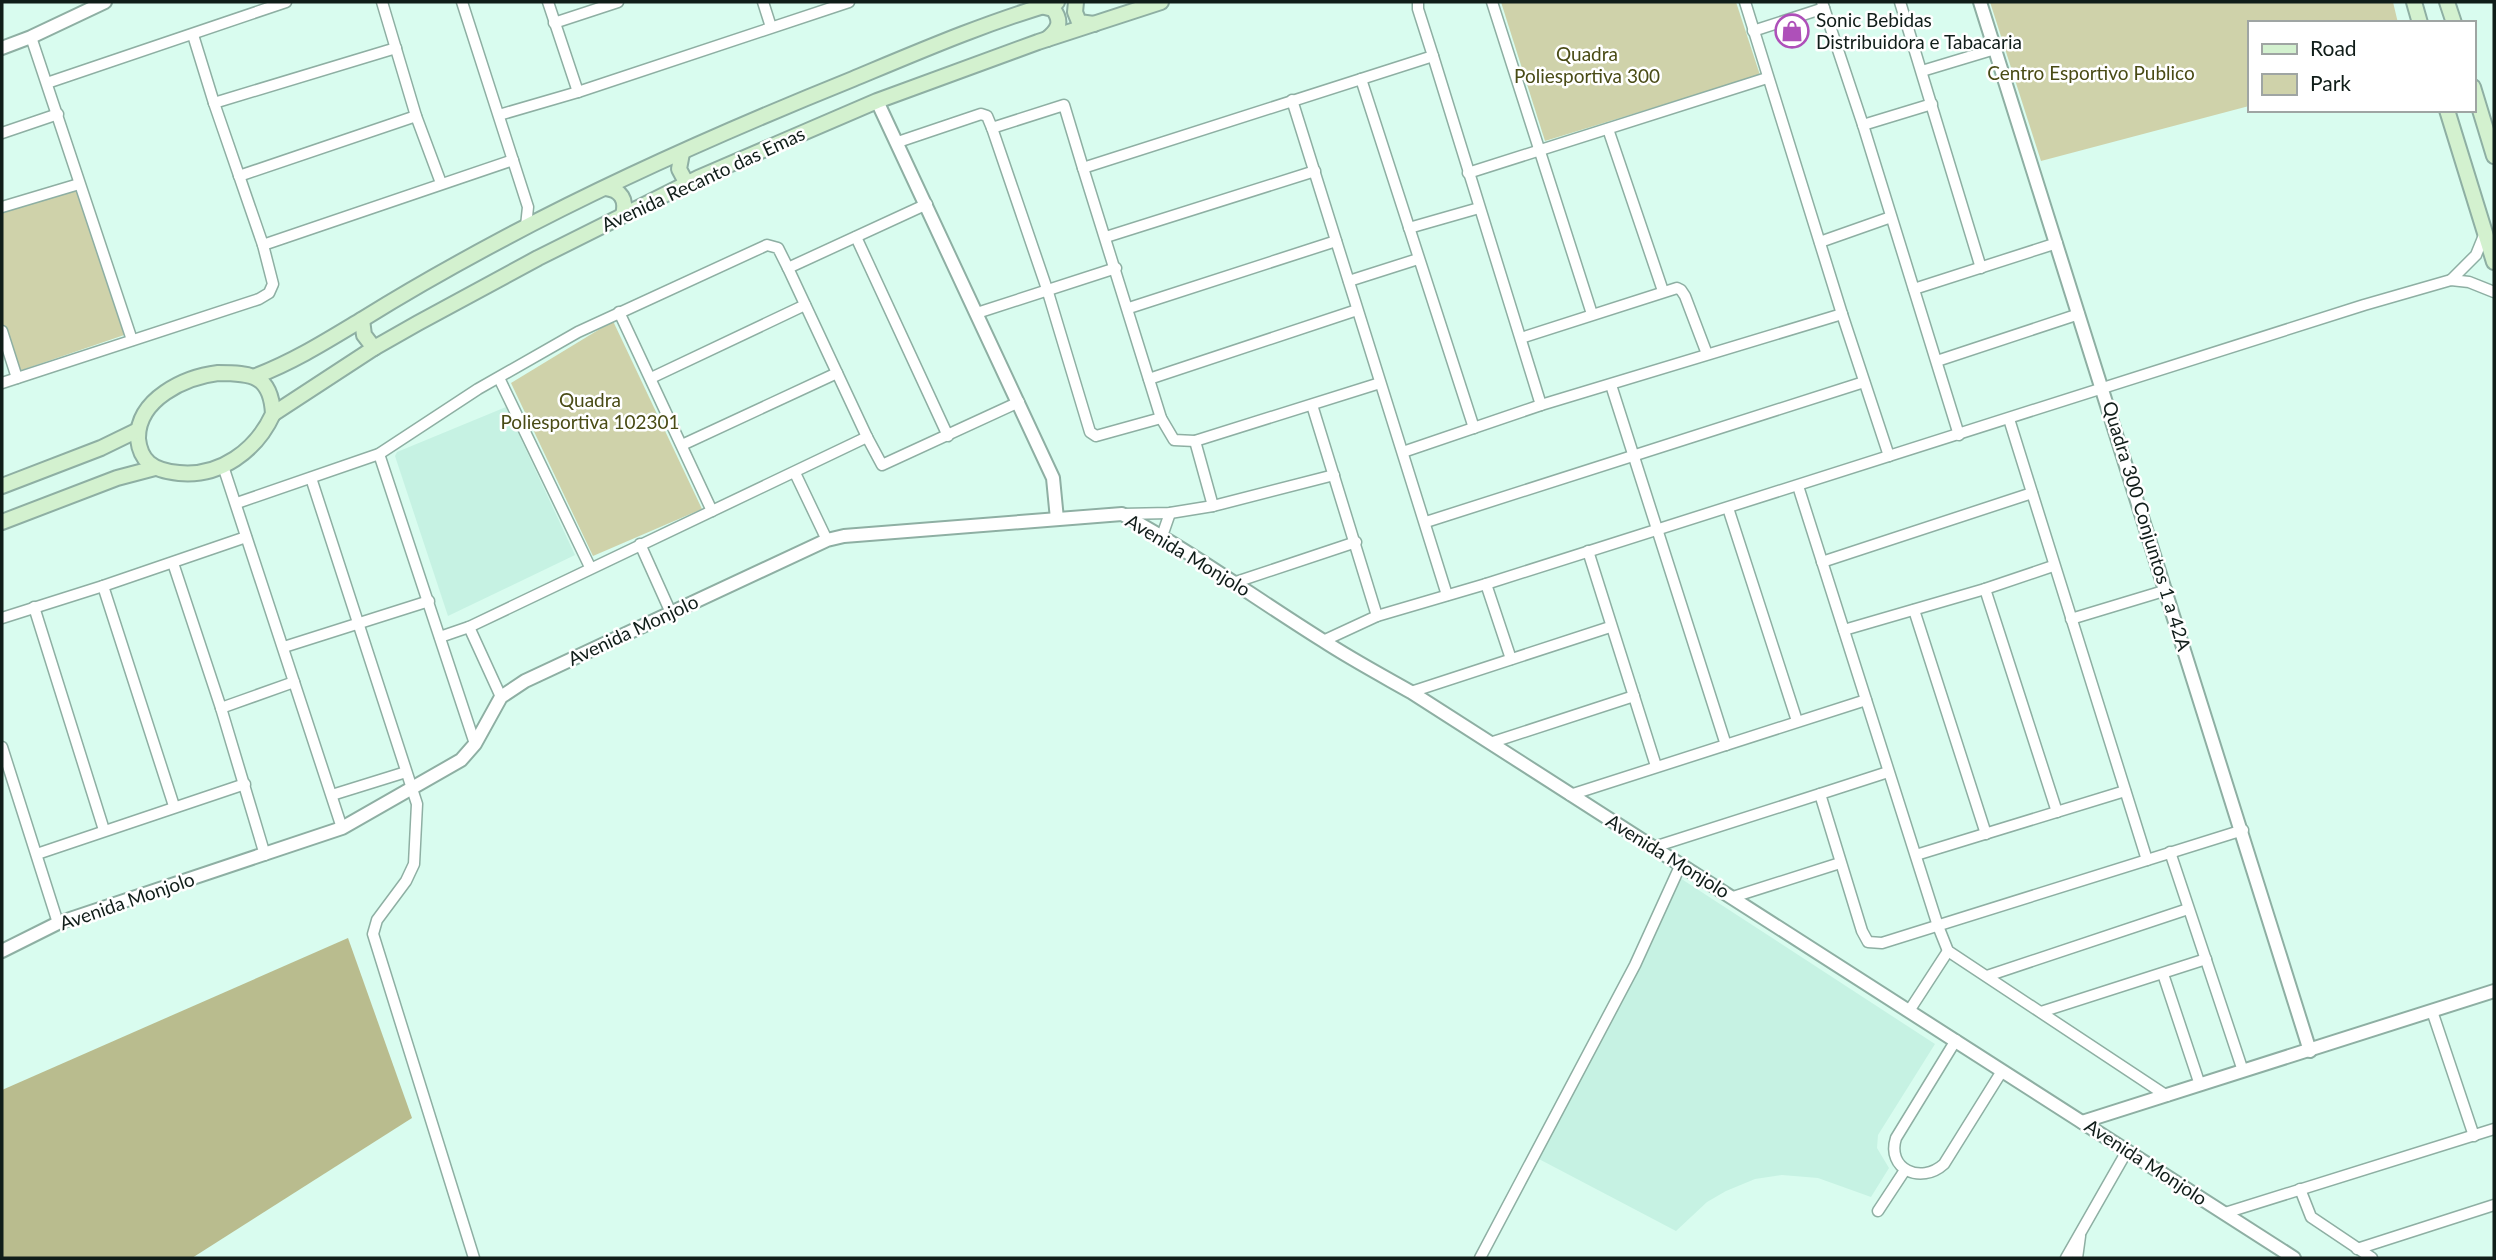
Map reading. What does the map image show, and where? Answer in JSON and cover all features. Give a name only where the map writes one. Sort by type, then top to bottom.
[{"type":"main road","name":"Avenida Recanto das Emas","points":[[256,376],[289,363],[543,217],[779,109],[994,21],[1056,2]]},
{"type":"main road","points":[[1076,2],[1075,12],[1079,22],[1094,24]]},
{"type":"main road","name":"Avenida Recanto das Emas","points":[[273,414],[374,348],[526,264],[687,184],[877,101],[1045,39],[1161,2]]},
{"type":"main road","points":[[2414,2],[2419,21]]},
{"type":"main road","points":[[2448,2],[2453,21]]},
{"type":"main road","points":[[1041,6],[1053,9],[1059,23],[1057,31],[1045,39]]},
{"type":"main road","points":[[2475,94],[2494,156]]},
{"type":"main road","points":[[2448,112],[2490,228],[2494,262]]},
{"type":"main road","points":[[682,153],[679,169],[687,184]]},
{"type":"main road","points":[[606,188],[620,193],[624,200],[623,215]]},
{"type":"main road","points":[[362,320],[364,335],[374,348]]},
{"type":"main road","points":[[2,522],[117,478],[155,468],[184,473],[223,466],[252,446],[273,414],[269,391],[256,376],[244,373],[218,373],[183,382],[156,402],[141,421],[138,430],[141,452],[155,468]]},
{"type":"main road","points":[[2,486],[101,448],[138,430]]},
{"type":"street","points":[[2,48],[105,2]]},
{"type":"street","points":[[47,83],[286,2]]},
{"type":"street","points":[[382,2],[416,116],[441,183]]},
{"type":"street","points":[[462,2],[528,207],[526,226]]},
{"type":"street","points":[[548,2],[579,92]]},
{"type":"street","points":[[554,23],[618,2]]},
{"type":"street","points":[[762,2],[771,27]]},
{"type":"street","points":[[499,115],[579,92],[849,2]]},
{"type":"street","points":[[1418,2],[1541,405]]},
{"type":"street","points":[[1492,2],[1592,314]]},
{"type":"street","points":[[1745,2],[1889,456]]},
{"type":"street","points":[[1900,2],[1981,268]]},
{"type":"street","name":"Quadra 300 Conjuntos 1 a 42A","points":[[1980,2],[2243,830],[2310,1051]]},
{"type":"street","points":[[1753,31],[1823,5],[1959,435]]},
{"type":"street","points":[[2,383],[265,296],[273,284],[263,245],[193,35]]},
{"type":"street","points":[[31,37],[132,340]]},
{"type":"street","points":[[214,103],[396,48]]},
{"type":"street","points":[[1922,71],[1995,49]]},
{"type":"street","points":[[1083,168],[1433,56]]},
{"type":"street","points":[[1468,173],[1767,78]]},
{"type":"street","points":[[1361,79],[1474,428]]},
{"type":"street","points":[[1292,100],[1447,595]]},
{"type":"street","points":[[877,101],[1053,478],[1057,519]]},
{"type":"street","points":[[1863,125],[1932,104]]},
{"type":"street","points":[[992,128],[1064,105],[1161,418],[1174,440],[1195,441],[1380,383]]},
{"type":"street","points":[[2,133],[58,114]]},
{"type":"street","points":[[898,142],[981,114],[989,118],[1091,434],[1096,436],[1161,418]]},
{"type":"street","points":[[239,176],[416,116]]},
{"type":"street","points":[[1608,129],[1663,291]]},
{"type":"street","points":[[263,245],[513,160]]},
{"type":"street","points":[[1106,237],[1315,171]]},
{"type":"street","points":[[2,207],[79,184]]},
{"type":"street","points":[[788,268],[927,204]]},
{"type":"street","points":[[528,207],[543,217]]},
{"type":"street","points":[[1409,228],[1479,208]]},
{"type":"street","points":[[1821,242],[1891,218]]},
{"type":"street","points":[[2451,280],[2476,255],[2490,228]]},
{"type":"street","points":[[856,237],[948,436]]},
{"type":"street","points":[[1129,309],[1336,241]]},
{"type":"street","points":[[1914,289],[2057,243]]},
{"type":"street","points":[[237,503],[379,454],[478,389],[578,332],[767,245],[778,248],[882,465],[1019,402]]},
{"type":"street","points":[[1349,281],[1418,259]]},
{"type":"street","points":[[977,313],[1116,268]]},
{"type":"street","points":[[1323,641],[1377,617],[2451,280],[2469,282],[2494,292]]},
{"type":"street","points":[[1521,338],[1677,288],[1681,289],[1706,354]]},
{"type":"street","points":[[651,378],[805,304]]},
{"type":"street","points":[[1149,379],[1357,310]]},
{"type":"street","points":[[619,312],[712,511]]},
{"type":"street","points":[[1404,452],[1541,405],[1842,314]]},
{"type":"street","points":[[1937,361],[2080,314]]},
{"type":"street","points":[[2,331],[18,378]]},
{"type":"street","points":[[682,445],[837,373]]},
{"type":"street","points":[[499,378],[590,567]]},
{"type":"street","points":[[1426,522],[1864,382]]},
{"type":"street","points":[[1611,385],[1726,744]]},
{"type":"street","points":[[1312,405],[1377,617]]},
{"type":"street","points":[[2009,419],[2147,860]]},
{"type":"street","points":[[440,637],[469,626],[867,437]]},
{"type":"street","points":[[1195,441],[1213,506]]},
{"type":"street","points":[[379,454],[475,744]]},
{"type":"street","points":[[223,466],[342,828]]},
{"type":"street","points":[[795,473],[827,540]]},
{"type":"street","points":[[1122,514],[1170,513],[1213,506],[1334,475]]},
{"type":"street","points":[[311,478],[418,812],[414,864],[406,881],[377,920],[373,934],[474,1258]]},
{"type":"street","points":[[1798,486],[1888,772],[1948,951],[2167,1096]]},
{"type":"street","points":[[1822,562],[2032,493]]},
{"type":"street","points":[[1728,508],[1797,721]]},
{"type":"street","points":[[1162,536],[1170,513]]},
{"type":"street","name":"Avenida Monjolo","points":[[2,951],[58,923],[342,828],[454,765],[475,744],[501,697],[525,681],[827,540],[844,536],[1122,514],[1236,582],[1323,641],[1411,692],[1681,863],[2294,1258]]},
{"type":"street","points":[[2,618],[246,537]]},
{"type":"street","points":[[1236,582],[1356,542]]},
{"type":"street","points":[[640,544],[671,613]]},
{"type":"street","points":[[1588,551],[1656,766]]},
{"type":"street","points":[[173,563],[245,784],[265,855]]},
{"type":"street","points":[[1844,630],[2053,566]]},
{"type":"street","points":[[1486,584],[1511,659]]},
{"type":"street","points":[[103,586],[174,806]]},
{"type":"street","points":[[1985,589],[2057,812]]},
{"type":"street","points":[[2071,619],[2167,590]]},
{"type":"street","points":[[284,647],[429,601]]},
{"type":"street","points":[[34,607],[104,830]]},
{"type":"street","points":[[1914,610],[1986,834]]},
{"type":"street","points":[[469,626],[501,697]]},
{"type":"street","points":[[1411,692],[1610,627]]},
{"type":"street","points":[[221,708],[295,682]]},
{"type":"street","points":[[1490,743],[1634,696]]},
{"type":"street","points":[[1570,795],[1866,699]]},
{"type":"street","points":[[2,747],[7,778],[37,854],[58,923]]},
{"type":"street","points":[[332,795],[406,772]]},
{"type":"street","points":[[1654,847],[1888,772]]},
{"type":"street","points":[[37,854],[245,784]]},
{"type":"street","points":[[1916,855],[2125,791]]},
{"type":"street","points":[[1820,794],[1862,931],[1868,942],[1882,943],[2243,830]]},
{"type":"street","points":[[2170,852],[2243,1071]]},
{"type":"street","points":[[1479,1258],[1635,965],[1681,863]]},
{"type":"street","points":[[1733,897],[1840,863]]},
{"type":"street","points":[[1987,976],[2188,909]]},
{"type":"street","points":[[1909,1011],[1948,951]]},
{"type":"street","points":[[2041,1012],[2206,959]]},
{"type":"street","points":[[2163,974],[2200,1085]]},
{"type":"street","points":[[2082,1122],[2494,991]]},
{"type":"street","points":[[2432,1011],[2474,1136]]},
{"type":"street","points":[[1956,1040],[1896,1138],[1893,1147],[1896,1158],[1905,1170],[1923,1175],[1934,1173],[1944,1164],[2002,1071]]},
{"type":"street","points":[[2225,1213],[2494,1129]]},
{"type":"street","points":[[2066,1258],[2127,1150]]},
{"type":"street","points":[[1878,1211],[1905,1170]]},
{"type":"street","points":[[2300,1189],[2311,1217],[2372,1258]]},
{"type":"street","points":[[2357,1249],[2494,1205]]},
{"type":"street","points":[[2077,1258],[2080,1236]]},
{"type":"shaded area","points":[[506,407],[575,555],[448,616],[395,456],[397,452]]},
{"type":"shaded area","points":[[1680,878],[1935,1044],[1878,1135],[1877,1148],[1889,1168],[1871,1197],[1818,1178],[1782,1175],[1755,1179],[1707,1202],[1676,1231],[1537,1158]]},
{"type":"shaded area","points":[[348,938],[412,1118],[192,1258],[2,1258],[2,1090]]},
{"type":"green space","name":"Quadra Poliesportiva 300","points":[[1501,2],[1736,2],[1760,75],[1545,141]]},
{"type":"green space","name":"Centro Esportivo Publico","points":[[1990,2],[2393,2],[2398,21],[2248,21],[2248,106],[2041,161]]},
{"type":"green space","points":[[84,179],[133,332],[16,372],[2,325],[2,203]]},
{"type":"green space","name":"Quadra Poliesportiva 102301","points":[[613,321],[702,509],[593,556],[511,383]]},
{"type":"place","name":"Sonic Bebidas Distribuidora e Tabacaria","points":[[1792,31]]}]
